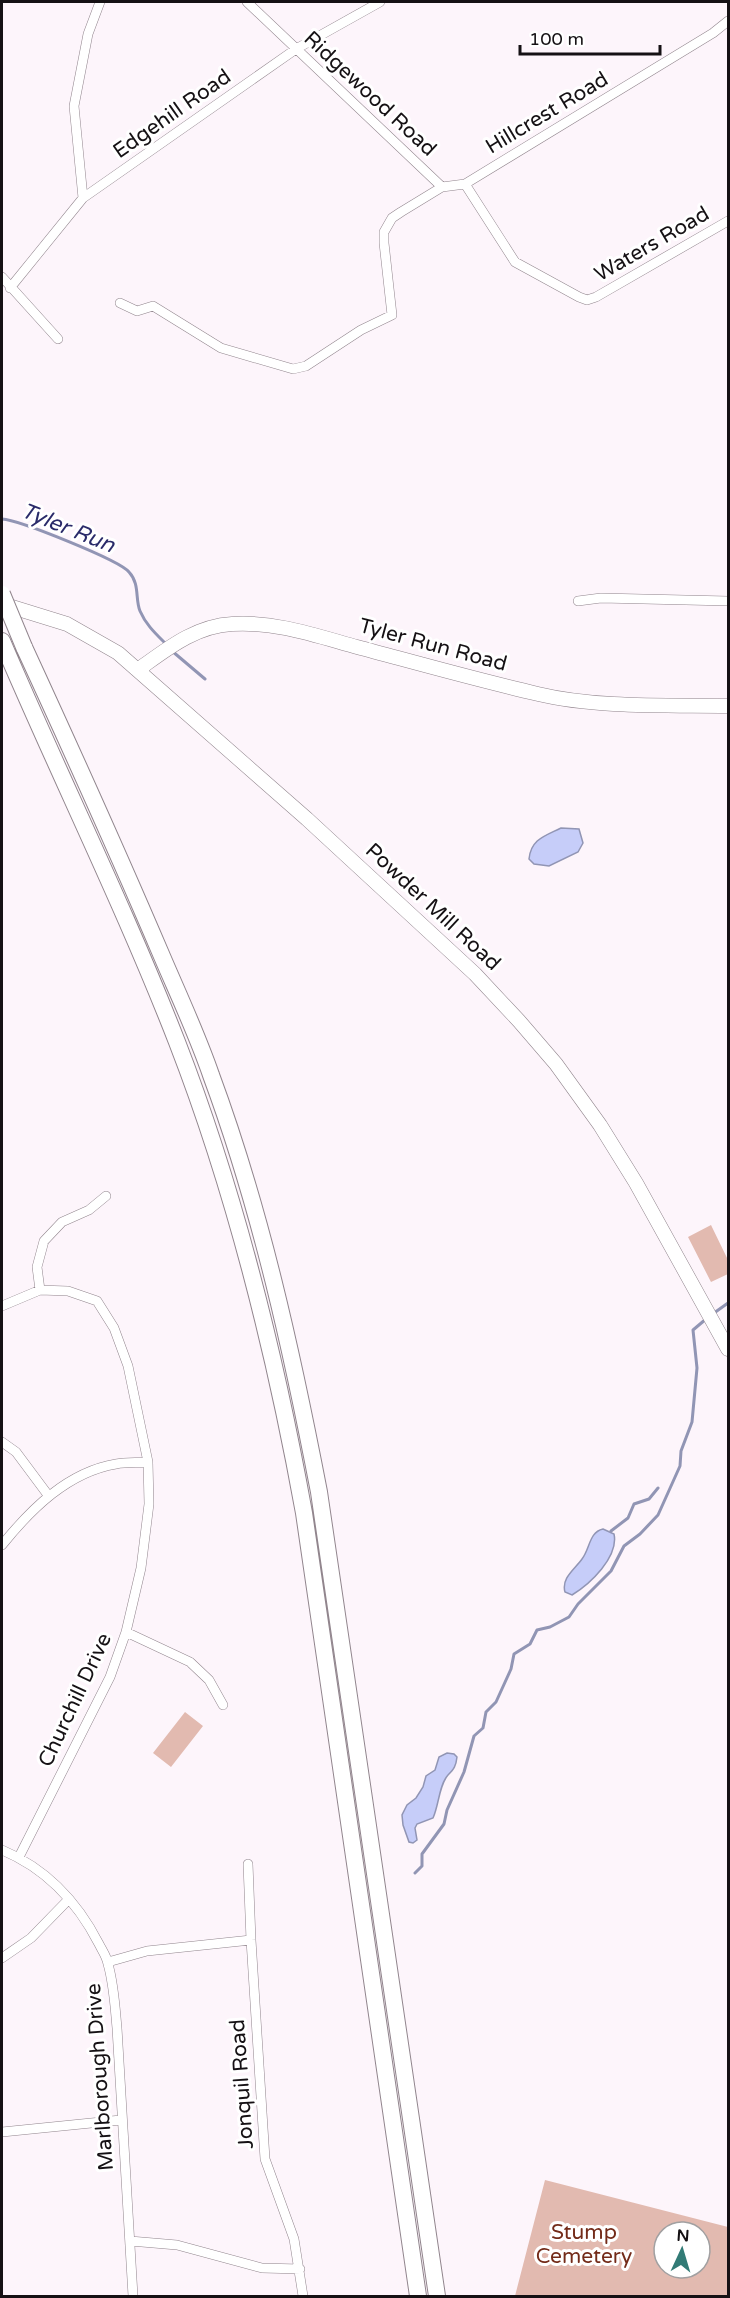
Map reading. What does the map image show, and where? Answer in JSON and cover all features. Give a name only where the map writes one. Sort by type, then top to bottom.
[{"type":"highway","points":[[2,594],[141,906],[212,1075],[278,1300],[297,1375],[320,1492],[437,2296]]},
{"type":"highway","points":[[3,645],[95,850],[178,1044],[219,1160],[251,1268],[289,1431],[304,1513],[418,2296]]},
{"type":"street","points":[[83,198],[74,106],[88,34],[100,2]]},
{"type":"street","name":"Ridgewood Road","points":[[247,2],[442,187]]},
{"type":"street","name":"Edgehill Road","points":[[10,288],[83,198],[296,49],[380,2]]},
{"type":"street","name":"Hillcrest Road","points":[[442,187],[465,184],[713,33],[729,21]]},
{"type":"street","name":"Waters Road","points":[[465,184],[514,262],[544,276],[554,285],[588,300],[729,220]]},
{"type":"street","points":[[120,303],[137,311],[153,306],[221,348],[240,355],[293,369],[306,366],[361,330],[392,315],[385,265],[384,232],[392,218],[442,187]]},
{"type":"street","points":[[2,277],[58,339]]},
{"type":"street","points":[[578,601],[601,598],[729,601]]},
{"type":"street","name":"Powder Mill Road","points":[[2,606],[67,624],[118,653],[139,669],[397,900],[475,974],[556,1064],[600,1125],[636,1183],[729,1349]]},
{"type":"street","name":"Tyler Run Road","points":[[139,669],[169,648],[201,630],[229,624],[248,623],[287,628],[486,682],[559,699],[729,706]]},
{"type":"street","points":[[40,1290],[38,1267],[44,1241],[62,1222],[89,1210],[106,1196]]},
{"type":"street","name":"Churchill Drive","points":[[2,1306],[40,1290],[68,1291],[97,1300],[114,1328],[128,1366],[148,1462],[149,1504],[141,1568],[126,1632],[110,1677],[19,1857]]},
{"type":"street","points":[[2,1442],[16,1452],[48,1495]]},
{"type":"street","points":[[2,1545],[48,1495],[87,1473],[116,1464],[148,1462]]},
{"type":"street","points":[[126,1632],[190,1662],[209,1680],[223,1705]]},
{"type":"street","name":"Marlborough Drive","points":[[2,1850],[19,1857],[46,1875],[69,1899],[90,1926],[108,1962],[115,1999],[133,2296]]},
{"type":"street","name":"Jonquil Road","points":[[248,1864],[265,2159],[294,2239],[303,2296]]},
{"type":"street","points":[[2,1958],[31,1938],[69,1899]]},
{"type":"street","points":[[108,1962],[147,1952],[251,1940]]},
{"type":"street","points":[[2,2132],[122,2120]]},
{"type":"street","points":[[130,2241],[177,2245],[262,2268],[300,2269]]},
{"type":"green space","points":[[711,1225],[728,1260],[728,1274],[711,1282],[688,1237]]},
{"type":"green space","points":[[185,1712],[203,1726],[171,1767],[153,1753]]},
{"type":"green space","name":"Stump Cemetery","points":[[545,2180],[701,2220],[652,2220],[652,2280],[712,2280],[712,2223],[728,2227],[728,2296],[515,2296]]},
{"type":"water","points":[[561,828],[579,829],[583,843],[578,852],[549,866],[534,864],[529,859],[530,852],[536,843],[544,836]]},
{"type":"water","points":[[603,1529],[614,1534],[612,1552],[608,1561],[595,1577],[579,1590],[572,1595],[565,1592],[567,1578],[585,1555],[595,1534]]},
{"type":"water","points":[[447,1753],[457,1757],[456,1763],[445,1779],[433,1818],[417,1824],[415,1828],[417,1840],[413,1843],[409,1842],[402,1815],[407,1805],[416,1798],[423,1787],[426,1776],[435,1770],[439,1757]]},
{"type":"waterway","name":"Tyler Run","points":[[2,519],[68,541],[129,572],[135,581],[142,616],[166,644]]},
{"type":"waterway","name":"Tyler Run","points":[[172,651],[205,679]]},
{"type":"waterway","points":[[714,1313],[728,1303]]},
{"type":"waterway","points":[[415,1873],[422,1866],[422,1854],[444,1824],[447,1810],[464,1772],[474,1736],[483,1728],[486,1712],[496,1702],[511,1669],[514,1654],[530,1644],[537,1630],[550,1627],[569,1617],[578,1604],[611,1571],[624,1546],[640,1534],[658,1515],[680,1466],[681,1451],[692,1422],[697,1368],[693,1330],[706,1319]]},
{"type":"waterway","points":[[611,1531],[628,1518],[634,1504],[649,1499],[658,1488]]}]
